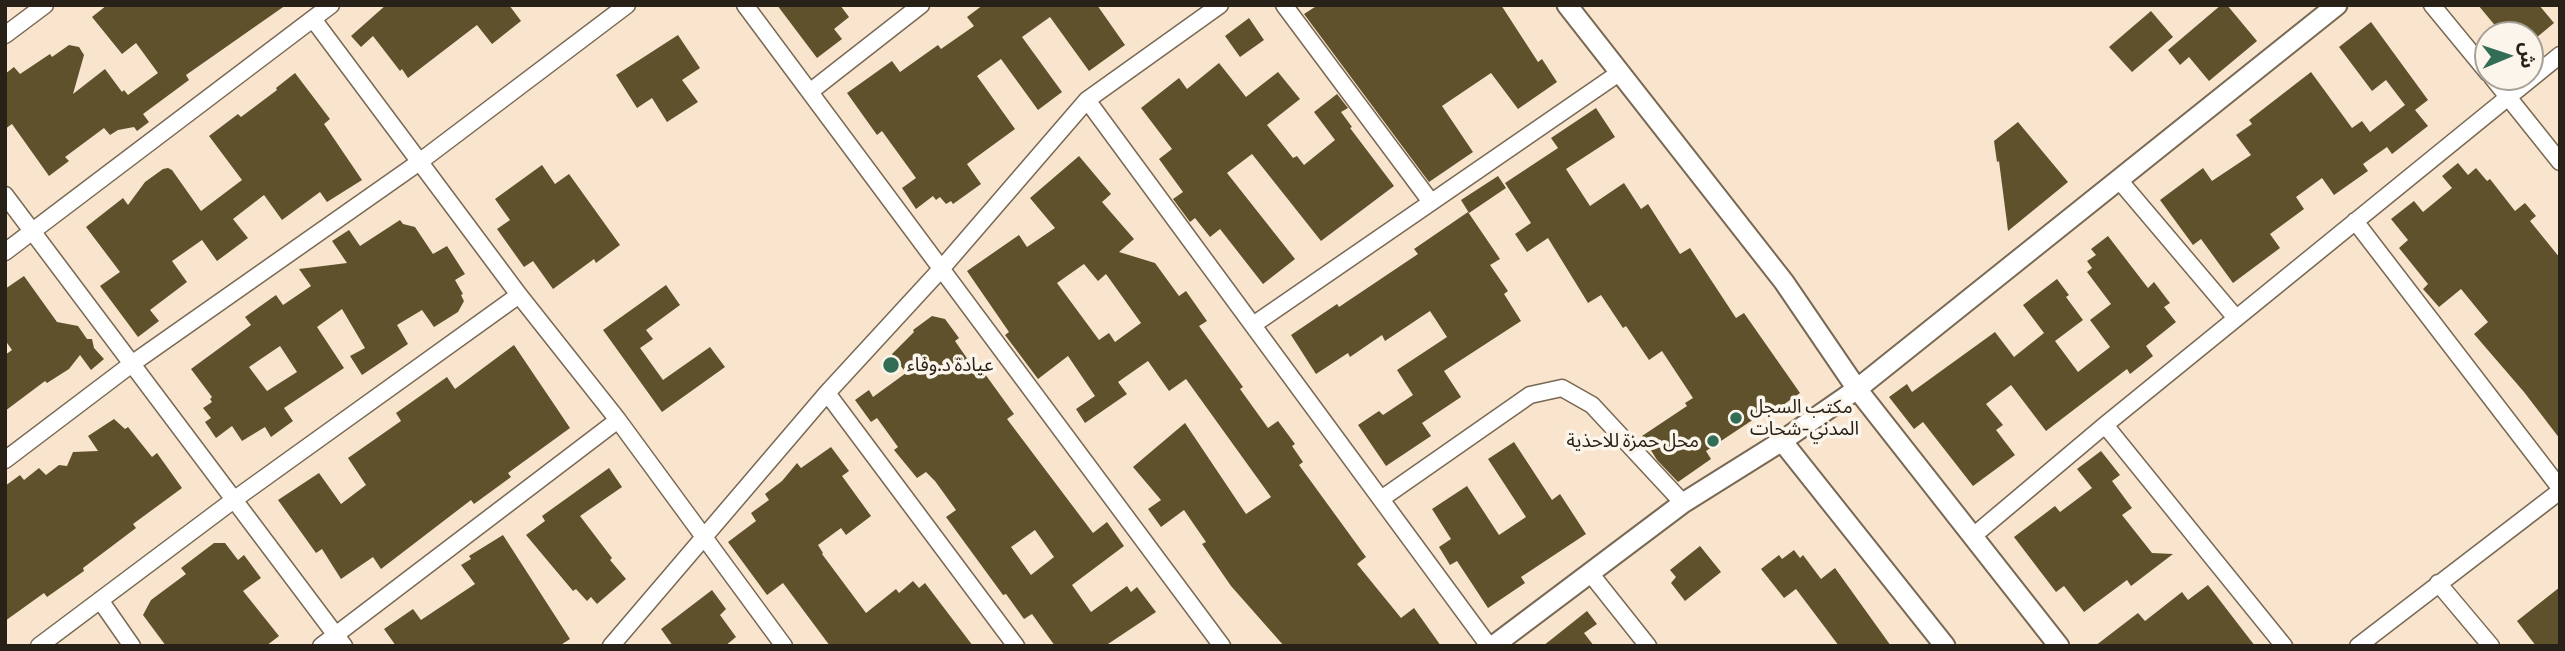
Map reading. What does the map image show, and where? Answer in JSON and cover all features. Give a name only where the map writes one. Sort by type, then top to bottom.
[{"type":"street","points":[[5,34],[45,5]]},
{"type":"street","points":[[5,252],[331,5]]},
{"type":"street","points":[[5,460],[133,363],[418,163],[627,5]]},
{"type":"street","points":[[746,5],[1222,646]]},
{"type":"street","points":[[811,91],[921,5]]},
{"type":"street","points":[[611,646],[827,394],[942,268],[1087,100],[1220,5]]},
{"type":"street","points":[[1284,5],[1431,202]]},
{"type":"street","points":[[1567,5],[1784,282],[1857,389],[2059,646]]},
{"type":"street","points":[[1087,100],[1491,646],[1683,503],[1782,441],[1857,389],[2337,5]]},
{"type":"street","points":[[2432,5],[2474,56]]},
{"type":"street","points":[[313,19],[418,163],[618,420],[784,646]]},
{"type":"street","points":[[1972,537],[2105,425],[2560,55]]},
{"type":"street","points":[[1253,325],[1619,73]]},
{"type":"street","points":[[2503,91],[2560,162]]},
{"type":"street","points":[[2119,180],[2236,318]]},
{"type":"street","points":[[5,195],[339,640]]},
{"type":"street","points":[[2355,221],[2560,490],[2358,646]]},
{"type":"street","points":[[39,646],[235,499],[519,295]]},
{"type":"street","points":[[1381,499],[1530,395],[1562,388],[1592,405],[1683,503]]},
{"type":"street","points":[[827,394],[1016,646]]},
{"type":"street","points":[[321,646],[339,640],[618,420]]},
{"type":"street","points":[[2105,425],[2284,646]]},
{"type":"street","points":[[1782,441],[1945,646]]},
{"type":"street","points":[[1590,573],[1648,646]]},
{"type":"street","points":[[2438,583],[2491,646]]},
{"type":"street","points":[[100,600],[132,646]]},
{"type":"building","points":[[107,5],[286,5],[186,75],[189,80],[143,114],[149,122],[137,131],[134,127],[118,130],[110,135],[104,128],[65,157],[69,161],[49,176],[12,124],[5,129],[5,74],[14,67],[20,74],[69,45],[79,47],[84,55],[73,94],[105,69],[122,92],[124,90],[128,95],[158,73],[136,43],[122,54],[92,17]]},
{"type":"building","points":[[386,5],[509,5],[521,21],[492,44],[477,25],[408,78],[373,36],[361,47],[351,36]]},
{"type":"building","points":[[777,5],[840,5],[849,17],[834,29],[842,39],[817,58]]},
{"type":"building","points":[[983,5],[1097,5],[1125,45],[1089,71],[1050,17],[1022,37],[1062,92],[1038,110],[1001,59],[977,76],[1015,129],[967,164],[981,184],[953,204],[951,201],[946,204],[940,197],[936,200],[933,196],[916,209],[902,188],[916,178],[882,131],[877,135],[847,93],[892,61],[900,72],[938,45],[941,49],[974,26],[967,17]]},
{"type":"building","points":[[1318,5],[1501,5],[1538,62],[1542,59],[1557,82],[1518,109],[1491,73],[1442,106],[1473,152],[1429,182],[1304,14]]},
{"type":"building","points":[[2221,5],[2227,5],[2257,41],[2209,81],[2189,57],[2180,65],[2168,50]]},
{"type":"building","points":[[2478,5],[2539,5],[2554,23],[2544,31],[2544,21],[2491,21]]},
{"type":"building","points":[[2151,11],[2173,37],[2132,72],[2109,47]]},
{"type":"building","points":[[1249,18],[1264,40],[1240,57],[1225,36]]},
{"type":"building","points":[[2371,22],[2428,100],[2415,110],[2428,126],[2392,154],[2387,147],[2363,164],[2368,171],[2334,195],[2322,178],[2296,197],[2304,209],[2270,234],[2280,248],[2233,283],[2201,239],[2193,245],[2160,200],[2203,168],[2212,181],[2251,155],[2236,135],[2252,124],[2249,120],[2311,72],[2352,128],[2362,121],[2370,132],[2405,105],[2386,80],[2372,91],[2339,47]]},
{"type":"building","points":[[678,35],[700,68],[682,80],[698,102],[667,122],[652,98],[637,108],[616,75]]},
{"type":"building","points":[[1219,63],[1246,97],[1278,72],[1300,99],[1267,125],[1293,158],[1297,156],[1304,165],[1335,140],[1314,112],[1337,94],[1348,108],[1341,112],[1352,127],[1350,128],[1394,186],[1321,241],[1252,154],[1227,173],[1295,259],[1263,284],[1220,229],[1210,237],[1195,218],[1190,222],[1173,199],[1183,192],[1159,159],[1172,149],[1141,108],[1179,78],[1187,89]]},
{"type":"building","points":[[295,73],[330,119],[324,124],[362,180],[327,202],[320,192],[282,220],[264,195],[233,219],[248,238],[217,261],[202,240],[172,261],[187,282],[150,310],[159,321],[138,337],[100,286],[120,272],[86,227],[123,198],[128,205],[145,182],[168,168],[201,211],[242,180],[209,136],[238,114],[241,117]]},
{"type":"building","points":[[1596,108],[1615,137],[1566,169],[1590,206],[1624,183],[1641,209],[1648,204],[1680,254],[1690,248],[1736,318],[1744,313],[1800,393],[1706,451],[1711,459],[1678,482],[1657,460],[1642,436],[1687,406],[1685,403],[1693,398],[1662,351],[1649,360],[1601,295],[1588,303],[1548,238],[1527,252],[1515,234],[1531,223],[1505,183],[1558,148],[1551,138]]},
{"type":"building","points":[[2018,122],[2068,182],[2008,231],[1994,141]]},
{"type":"building","points":[[1079,156],[1111,194],[1102,202],[1134,239],[1119,252],[1155,263],[1179,296],[1186,291],[1207,321],[1199,326],[1243,387],[1240,389],[1268,428],[1278,421],[1295,444],[1292,446],[1303,462],[1299,465],[1366,557],[1357,564],[1401,618],[1414,608],[1441,646],[1284,646],[1231,586],[1202,544],[1206,542],[1184,510],[1161,527],[1148,509],[1161,500],[1133,467],[1185,423],[1246,514],[1271,497],[1186,379],[1169,391],[1148,361],[1118,382],[1127,394],[1085,423],[1076,409],[1095,396],[1068,356],[1038,379],[1005,335],[1009,332],[967,271],[1019,235],[1027,247],[1055,228],[1030,198]],"holes":[[[1084,264],[1098,281],[1106,274],[1141,323],[1115,342],[1109,333],[1099,340],[1057,283]]]},
{"type":"building","points":[[2458,163],[2468,175],[2476,168],[2487,181],[2490,179],[2515,211],[2525,203],[2536,216],[2530,221],[2560,258],[2560,439],[2474,334],[2488,322],[2461,289],[2439,307],[2423,289],[2428,284],[2399,248],[2408,240],[2391,219],[2414,201],[2423,212],[2452,188],[2442,176]]},
{"type":"building","points":[[542,165],[555,184],[569,174],[620,245],[596,263],[594,259],[553,289],[533,261],[524,267],[497,229],[510,220],[495,199]]},
{"type":"building","points":[[1498,176],[1506,188],[1469,213],[1461,200]]},
{"type":"building","points":[[1468,212],[1500,259],[1490,265],[1508,291],[1504,294],[1521,321],[1444,371],[1461,397],[1422,423],[1431,436],[1386,466],[1358,425],[1379,411],[1383,415],[1413,395],[1397,370],[1447,337],[1430,311],[1385,341],[1382,335],[1350,357],[1348,353],[1316,374],[1291,335],[1337,304],[1339,307],[1418,254],[1414,249]]},
{"type":"building","points":[[400,220],[403,224],[415,227],[433,254],[447,246],[465,274],[455,280],[464,301],[458,312],[434,327],[422,310],[397,325],[408,344],[362,375],[350,356],[365,348],[342,309],[317,327],[344,368],[284,408],[293,421],[271,437],[265,427],[242,441],[232,426],[216,438],[205,422],[211,418],[203,408],[212,402],[212,397],[191,369],[251,325],[245,317],[276,295],[283,305],[311,286],[299,269],[347,263],[332,241],[349,230],[360,246]],"holes":[[[280,346],[297,372],[267,391],[249,367]]]},
{"type":"building","points":[[2108,236],[2148,288],[2154,282],[2170,303],[2164,307],[2176,322],[2146,346],[2153,356],[2130,374],[2127,369],[2046,431],[2011,385],[1986,404],[2003,425],[1996,430],[2015,455],[1973,486],[1923,422],[1914,429],[1889,397],[1907,384],[1912,392],[1995,332],[2014,357],[2044,333],[2023,305],[2057,279],[2083,320],[2055,341],[2078,372],[2110,347],[2090,320],[2111,304],[2087,272],[2092,268],[2087,261],[2096,255],[2091,249]]},
{"type":"building","points":[[24,276],[57,322],[78,326],[87,339],[92,339],[94,348],[104,359],[91,370],[80,355],[69,369],[47,383],[45,381],[5,411],[5,355],[12,350],[5,340],[5,289]]},
{"type":"building","points":[[666,285],[680,305],[646,330],[653,339],[640,348],[663,380],[710,347],[725,367],[662,412],[603,330]]},
{"type":"building","points":[[932,316],[945,319],[959,338],[955,341],[973,367],[977,363],[1014,414],[1007,419],[1093,533],[1107,522],[1124,546],[1072,585],[1091,612],[1127,586],[1131,592],[1137,587],[1156,612],[1105,646],[1055,646],[1032,614],[1024,619],[1006,594],[1003,595],[946,517],[956,510],[935,481],[926,472],[917,478],[894,450],[898,447],[877,418],[871,422],[855,400],[869,390],[873,397],[906,373],[892,354],[913,330]],"holes":[[[1035,530],[1054,557],[1031,575],[1011,547]]]},
{"type":"building","points":[[514,345],[570,428],[508,473],[511,477],[474,504],[471,500],[381,569],[373,557],[341,579],[322,549],[316,553],[278,500],[319,473],[341,504],[366,485],[348,458],[401,421],[396,413],[447,377],[455,389]]},
{"type":"building","points":[[114,419],[125,429],[128,427],[152,457],[157,453],[182,488],[133,524],[136,528],[83,568],[84,571],[47,597],[44,593],[5,621],[5,486],[20,475],[24,480],[39,468],[46,475],[59,465],[67,466],[73,452],[98,451],[88,436]]},
{"type":"building","points":[[1514,442],[1552,500],[1560,494],[1586,534],[1521,577],[1525,583],[1488,608],[1457,561],[1450,565],[1439,547],[1451,539],[1432,509],[1467,486],[1499,535],[1526,517],[1488,459]]},
{"type":"building","points":[[831,447],[849,471],[842,476],[871,516],[846,535],[841,528],[818,545],[822,554],[866,613],[896,589],[899,593],[913,581],[919,588],[925,583],[973,646],[830,646],[783,583],[767,595],[728,542],[756,521],[751,513],[769,500],[765,494],[782,481],[797,463],[801,468]]},
{"type":"building","points":[[2101,451],[2120,475],[2112,481],[2132,508],[2122,515],[2152,553],[2173,554],[2131,586],[2127,580],[2084,612],[2064,586],[2056,592],[2014,537],[2055,506],[2060,512],[2092,488],[2077,469]]},
{"type":"building","points":[[609,468],[622,487],[580,516],[626,579],[597,604],[591,597],[587,601],[576,589],[573,591],[526,535],[545,521],[542,516]]},
{"type":"building","points":[[503,535],[570,639],[559,646],[396,646],[384,629],[413,609],[421,620],[475,584],[461,565],[471,559],[469,556]]},
{"type":"building","points":[[214,543],[225,543],[238,560],[244,555],[261,578],[243,591],[279,636],[266,646],[166,646],[143,615],[151,600],[186,574],[181,568]]},
{"type":"building","points":[[1700,546],[1721,572],[1685,601],[1671,583],[1676,577],[1670,570]]},
{"type":"building","points":[[1794,550],[1800,558],[1803,555],[1821,579],[1835,568],[1891,646],[1839,646],[1796,589],[1784,598],[1761,569],[1779,555],[1782,559]]},
{"type":"building","points":[[2208,585],[2255,646],[2095,646],[2138,613],[2145,621],[2182,592],[2188,600]]},
{"type":"building","points":[[2560,587],[2560,646],[2536,646],[2517,621]]},
{"type":"building","points":[[712,590],[726,609],[720,615],[736,637],[725,646],[673,646],[661,629]]},
{"type":"building","points":[[1587,611],[1597,624],[1584,633],[1594,646],[1543,646]]},
{"type":"place","name":"عيادة د.وفاء","points":[[891,365]]},
{"type":"place","name":"مكتب السجل المدني-شحات","points":[[1736,418]]},
{"type":"place","name":"محل حمزة للاحذية","points":[[1713,441]]}]
